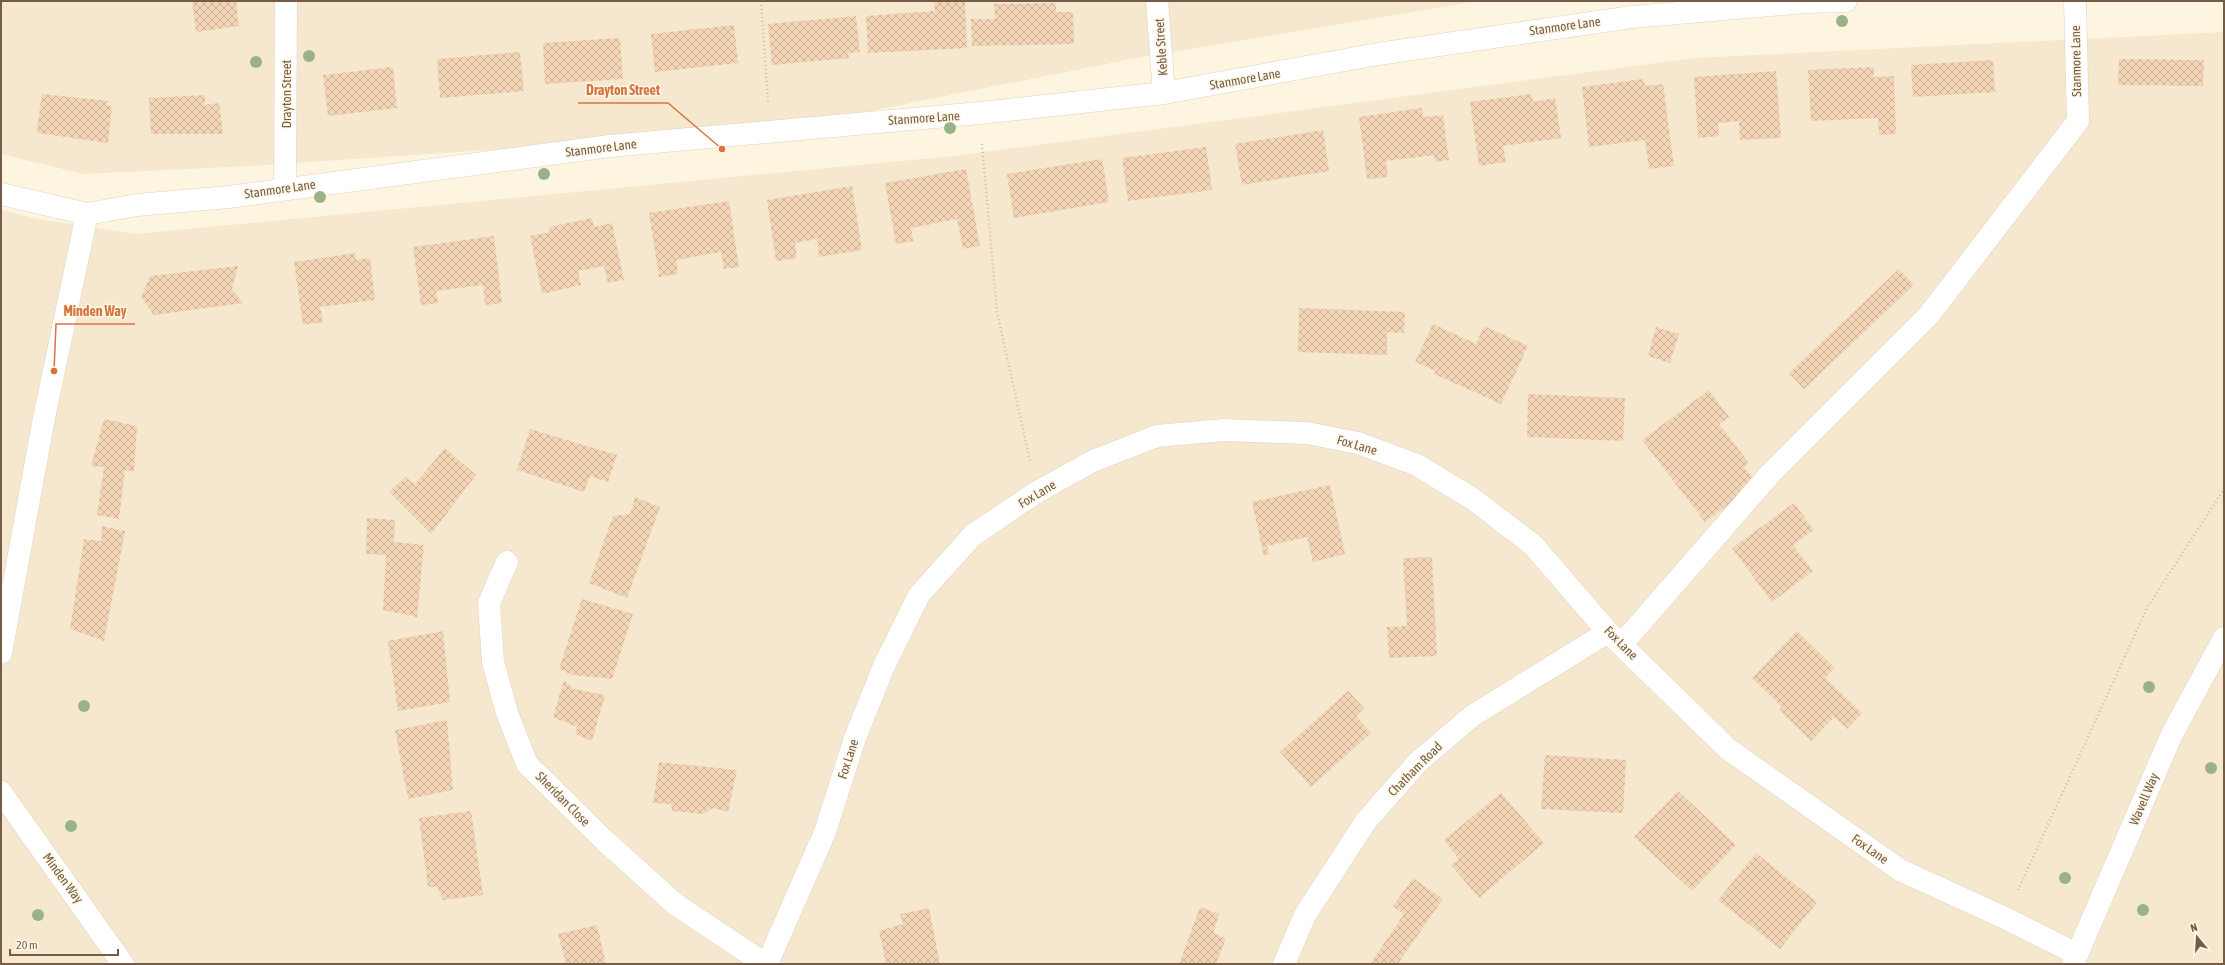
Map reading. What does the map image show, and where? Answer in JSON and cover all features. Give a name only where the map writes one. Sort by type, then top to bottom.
[{"type":"street","name":"Drayton Street","points":[[285,188],[286,1]]},
{"type":"street","name":"Keble Street","points":[[1157,1],[1164,93]]},
{"type":"street","name":"Stanmore Lane","points":[[1,194],[86,214],[138,205],[229,197],[285,188],[610,146],[980,113],[1164,93],[1378,54],[1632,17],[1807,2],[1846,1]]},
{"type":"street","name":"Stanmore Lane","points":[[2075,1],[2078,121]]},
{"type":"street","name":"Chatham Road","points":[[1284,964],[1305,915],[1366,821],[1418,762],[1472,716],[1615,638],[1771,473],[1929,315],[2078,121]]},
{"type":"street","points":[[1,653],[44,418],[86,214]]},
{"type":"street","name":"Fox Lane","points":[[766,964],[826,832],[855,738],[878,680],[919,596],[973,535],[1037,492],[1093,461],[1157,436],[1224,430],[1307,433],[1358,443],[1417,465],[1473,499],[1533,545],[1615,638],[1728,749],[1900,870],[2006,918],[2075,959]]},
{"type":"street","name":"Sheridan Close","points":[[507,562],[489,603],[493,662],[507,713],[528,764],[604,840],[676,904],[766,964]]},
{"type":"street","name":"Wavell Way","points":[[2075,959],[2172,734],[2224,638]]},
{"type":"street","name":"Minden Way","points":[[1,792],[123,964]]},
{"type":"path","points":[[761,1],[770,131]]},
{"type":"path","points":[[980,113],[997,312],[1037,492]]},
{"type":"path","points":[[2006,918],[2147,608],[2224,489]]},
{"type":"shaded area","points":[[1,1],[1479,1],[1141,57],[770,131],[249,166],[83,174],[1,154]]},
{"type":"shaded area","points":[[2224,32],[2224,964],[1,964],[1,210],[38,219],[136,234],[954,156],[1695,58]]},
{"type":"building","points":[[192,1],[236,1],[239,26],[196,32]]},
{"type":"building","points":[[934,1],[965,1],[967,48],[868,53],[866,16],[935,11]]},
{"type":"building","points":[[1056,3],[1056,12],[1073,12],[1074,44],[972,46],[971,19],[995,19],[994,4]]},
{"type":"building","points":[[856,16],[860,52],[848,53],[849,58],[772,65],[768,24]]},
{"type":"building","points":[[734,25],[738,63],[655,72],[651,34]]},
{"type":"building","points":[[620,38],[623,79],[545,84],[543,43]]},
{"type":"building","points":[[520,52],[524,91],[440,98],[437,59]]},
{"type":"building","points":[[2119,59],[2204,60],[2203,86],[2118,85]]},
{"type":"building","points":[[1993,60],[1995,92],[1913,97],[1911,65]]},
{"type":"building","points":[[393,67],[397,108],[328,116],[323,75]]},
{"type":"building","points":[[1874,67],[1874,77],[1894,76],[1896,134],[1879,135],[1878,118],[1811,121],[1808,70]]},
{"type":"building","points":[[1776,71],[1781,138],[1740,140],[1739,121],[1718,123],[1719,136],[1698,138],[1694,77]]},
{"type":"building","points":[[1643,79],[1645,86],[1663,84],[1674,166],[1649,169],[1645,140],[1589,147],[1582,87]]},
{"type":"building","points":[[42,94],[109,101],[106,105],[112,106],[108,143],[38,133],[37,129]]},
{"type":"building","points":[[1531,94],[1533,102],[1555,98],[1561,138],[1503,146],[1506,162],[1479,166],[1470,102]]},
{"type":"building","points":[[206,95],[204,105],[219,103],[223,134],[151,134],[149,98]]},
{"type":"building","points":[[1422,108],[1423,117],[1443,115],[1449,160],[1435,162],[1434,155],[1386,161],[1388,177],[1367,179],[1359,117]]},
{"type":"building","points":[[1323,130],[1329,171],[1242,185],[1235,144]]},
{"type":"building","points":[[1206,147],[1212,190],[1128,201],[1122,158]]},
{"type":"building","points":[[1102,159],[1109,202],[1014,218],[1007,174]]},
{"type":"building","points":[[966,169],[980,246],[963,249],[957,219],[911,228],[913,241],[896,244],[885,183]]},
{"type":"building","points":[[852,186],[862,250],[819,257],[817,239],[795,243],[797,258],[776,261],[767,200]]},
{"type":"building","points":[[729,201],[739,267],[724,269],[721,252],[676,260],[678,274],[659,277],[649,213]]},
{"type":"building","points":[[592,218],[594,227],[612,223],[624,280],[608,283],[604,266],[578,271],[581,285],[542,294],[530,236],[550,232],[549,227]]},
{"type":"building","points":[[494,236],[502,303],[485,305],[483,285],[436,291],[438,303],[421,305],[413,247]]},
{"type":"building","points":[[355,253],[356,260],[370,258],[375,300],[320,307],[323,322],[303,325],[294,262]]},
{"type":"building","points":[[238,266],[232,289],[243,303],[154,315],[141,297],[150,276]]},
{"type":"building","points":[[1899,269],[1914,285],[1804,389],[1789,373]]},
{"type":"building","points":[[1299,308],[1405,312],[1404,333],[1387,332],[1387,355],[1298,352]]},
{"type":"building","points":[[1433,324],[1476,344],[1484,326],[1528,346],[1501,404],[1434,374],[1436,371],[1415,362]]},
{"type":"building","points":[[1656,327],[1679,334],[1670,363],[1648,356]]},
{"type":"building","points":[[1709,390],[1729,417],[1719,424],[1749,463],[1744,467],[1757,483],[1705,522],[1642,440]]},
{"type":"building","points":[[1528,394],[1625,398],[1623,441],[1527,437]]},
{"type":"building","points":[[104,419],[137,426],[134,472],[125,470],[119,519],[97,515],[104,467],[91,466]]},
{"type":"building","points":[[530,429],[617,455],[608,482],[590,476],[584,492],[517,470]]},
{"type":"building","points":[[445,448],[476,475],[431,534],[389,492],[405,477],[415,484]]},
{"type":"building","points":[[1330,485],[1345,554],[1313,562],[1307,537],[1267,546],[1269,554],[1264,556],[1252,502]]},
{"type":"building","points":[[635,497],[660,507],[627,598],[589,583],[613,516],[630,514]]},
{"type":"building","points":[[1794,503],[1814,530],[1793,545],[1813,571],[1772,602],[1732,548]]},
{"type":"building","points":[[367,518],[395,520],[394,542],[424,545],[417,617],[383,610],[386,555],[366,554]]},
{"type":"building","points":[[102,526],[125,531],[104,641],[70,629],[84,539],[101,541]]},
{"type":"building","points":[[1432,557],[1437,656],[1389,658],[1387,627],[1407,626],[1403,558]]},
{"type":"building","points":[[582,599],[633,614],[612,679],[573,675],[559,669]]},
{"type":"building","points":[[443,631],[450,702],[398,711],[388,641]]},
{"type":"building","points":[[1797,631],[1835,668],[1825,678],[1862,713],[1847,729],[1834,717],[1811,741],[1779,710],[1782,707],[1752,678]]},
{"type":"building","points":[[564,680],[574,689],[605,695],[592,741],[575,734],[577,727],[553,717]]},
{"type":"building","points":[[1348,691],[1364,708],[1356,716],[1371,733],[1311,787],[1280,752]]},
{"type":"building","points":[[447,720],[453,790],[408,799],[395,730]]},
{"type":"building","points":[[1545,755],[1626,760],[1623,813],[1541,809]]},
{"type":"building","points":[[659,762],[737,770],[728,812],[713,808],[703,814],[672,811],[671,804],[653,803]]},
{"type":"building","points":[[1678,791],[1736,845],[1692,891],[1634,837]]},
{"type":"building","points":[[1501,793],[1544,843],[1479,898],[1451,865],[1459,859],[1444,840]]},
{"type":"building","points":[[471,811],[483,895],[443,900],[437,887],[428,887],[419,818]]},
{"type":"building","points":[[1756,853],[1817,902],[1780,949],[1718,900]]},
{"type":"building","points":[[1413,878],[1443,899],[1399,962],[1402,964],[1370,964],[1404,914],[1393,906]]},
{"type":"building","points":[[1200,907],[1219,914],[1213,933],[1226,938],[1216,964],[1179,964]]},
{"type":"building","points":[[929,908],[940,964],[886,964],[879,931],[903,924],[900,914]]},
{"type":"building","points":[[597,925],[606,964],[566,964],[558,934]]},
{"type":"place","name":"Drayton Street","points":[[722,149]]},
{"type":"place","name":"Minden Way","points":[[54,371]]}]
